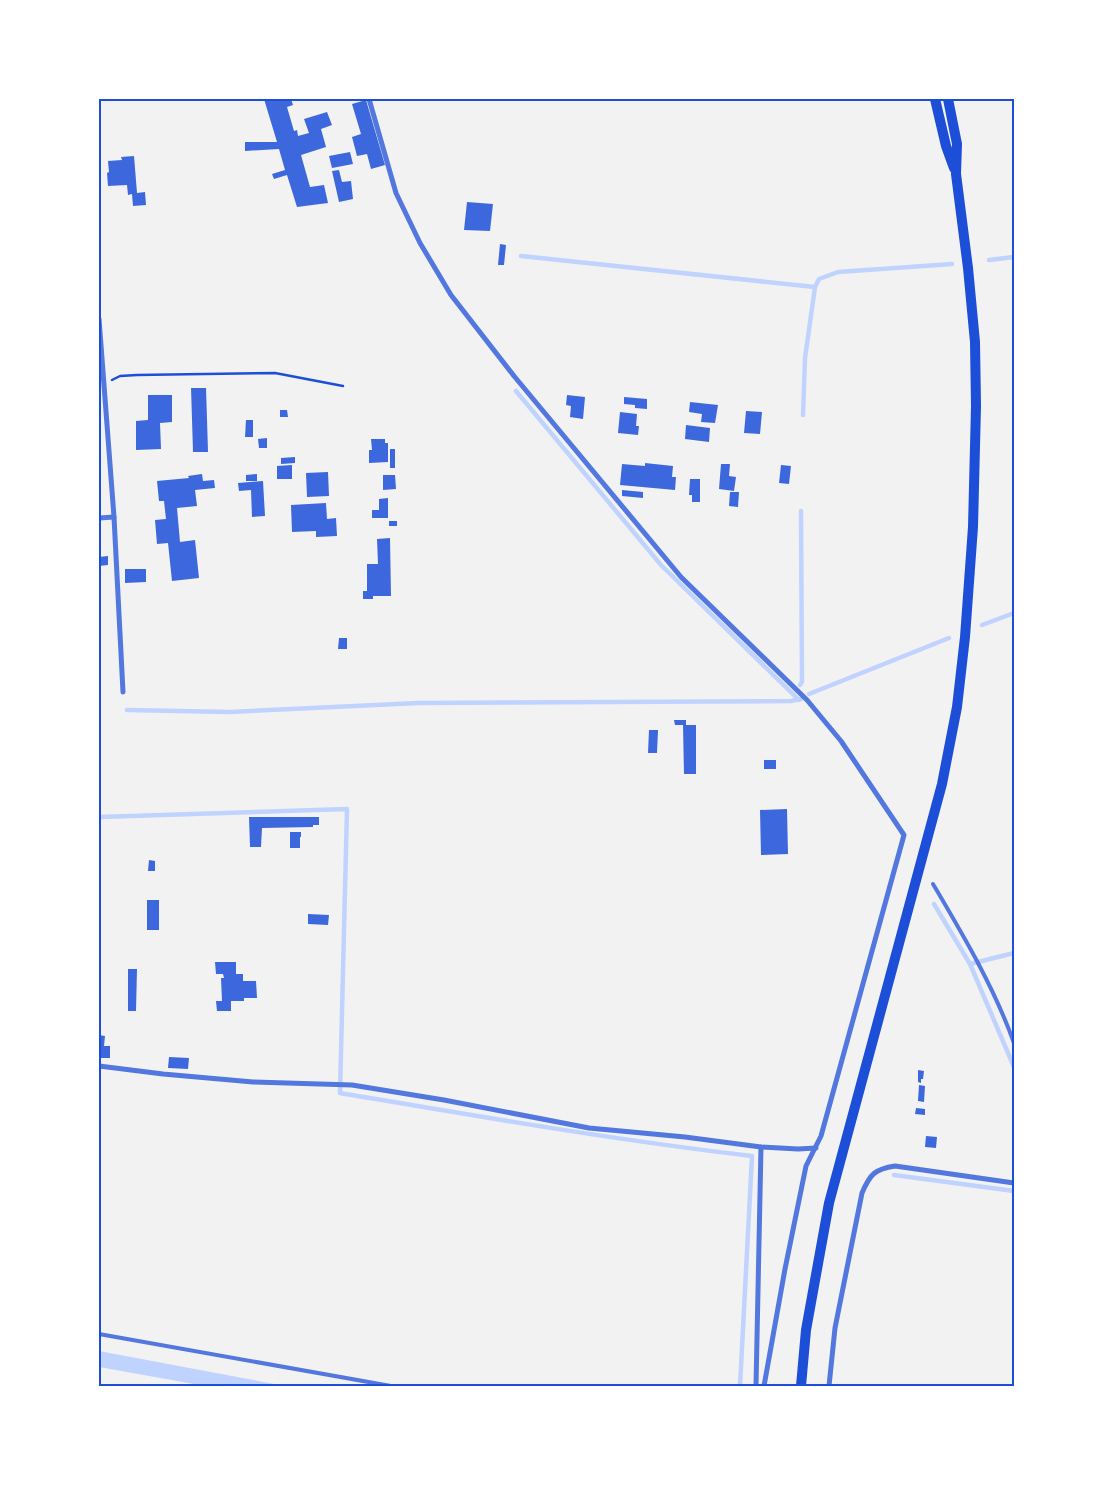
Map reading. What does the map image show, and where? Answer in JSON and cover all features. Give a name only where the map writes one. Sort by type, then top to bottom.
[{"type":"main road","points":[[935,99],[946,146],[956,174]]},
{"type":"main road","points":[[801,1386],[806,1330],[829,1203],[942,784],[957,707],[969,595],[976,406],[975,342],[956,174],[957,144],[948,99]]},
{"type":"street","points":[[369,99],[396,193],[420,244],[451,295],[514,376],[681,576],[808,700],[841,741],[904,835],[821,1136],[806,1166],[764,1386]]},
{"type":"street","points":[[99,319],[114,517],[123,692]]},
{"type":"street","points":[[99,518],[114,517]]},
{"type":"street","points":[[99,1066],[253,1082],[346,1084],[444,1100],[589,1128],[685,1137],[761,1147],[798,1150],[816,1148]]},
{"type":"street","points":[[756,1386],[761,1147]]},
{"type":"street","points":[[829,1386],[835,1328],[862,1193],[870,1176],[881,1168],[895,1166],[1014,1183]]},
{"type":"lane","points":[[933,884],[994,994],[1014,1043]]},
{"type":"lane","points":[[99,1334],[391,1386]]},
{"type":"path","points":[[104,383],[120,376],[274,374],[343,386]]},
{"type":"water","points":[[99,1351],[285,1386],[205,1386],[99,1367]]},
{"type":"building","points":[[264,99],[282,99],[282,101],[291,99],[293,105],[287,107],[294,131],[297,130],[298,136],[309,133],[304,119],[327,112],[332,125],[321,129],[326,147],[301,155],[310,187],[324,185],[328,203],[297,207],[287,175],[274,179],[272,174],[285,170],[279,149],[245,151],[245,142],[277,142]]},
{"type":"building","points":[[366,100],[385,165],[371,169],[367,154],[357,156],[352,137],[361,134],[352,104]]},
{"type":"building","points":[[350,152],[353,164],[332,168],[329,156]]},
{"type":"building","points":[[134,156],[137,193],[145,192],[146,205],[133,206],[132,194],[128,195],[127,185],[108,186],[108,161],[122,160],[121,157]]},
{"type":"building","points":[[339,170],[342,182],[351,181],[353,199],[339,202],[332,171]]},
{"type":"building","points":[[467,202],[493,204],[490,231],[464,230]]},
{"type":"building","points":[[500,244],[506,245],[504,265],[498,265]]},
{"type":"building","points":[[191,388],[206,388],[208,452],[193,452]]},
{"type":"building","points":[[148,395],[172,395],[172,422],[160,423],[161,449],[136,450],[136,421],[148,420]]},
{"type":"building","points":[[567,395],[585,397],[583,419],[570,417],[571,406],[566,405]]},
{"type":"building","points":[[624,397],[647,399],[647,409],[635,408],[635,405],[624,404]]},
{"type":"building","points":[[690,402],[718,405],[715,423],[701,422],[702,414],[689,412]]},
{"type":"building","points":[[280,410],[287,410],[288,417],[280,417]]},
{"type":"building","points":[[746,411],[762,412],[760,434],[744,433]]},
{"type":"building","points":[[620,412],[637,414],[636,426],[639,426],[638,435],[618,433]]},
{"type":"building","points":[[246,420],[253,420],[253,437],[245,437]]},
{"type":"building","points":[[686,425],[710,428],[709,442],[685,439]]},
{"type":"building","points":[[267,438],[267,448],[259,448],[258,439]]},
{"type":"building","points":[[371,439],[385,439],[385,443],[388,443],[388,462],[369,463],[369,450],[372,450]]},
{"type":"building","points":[[390,449],[395,449],[395,468],[390,468]]},
{"type":"building","points":[[295,457],[295,463],[281,464],[281,458]]},
{"type":"building","points":[[645,463],[673,466],[672,477],[676,477],[675,490],[620,485],[622,464],[645,466]]},
{"type":"building","points":[[721,464],[730,464],[729,476],[736,477],[734,491],[719,489]]},
{"type":"building","points":[[292,465],[292,479],[277,479],[277,466]]},
{"type":"building","points":[[781,465],[791,466],[789,484],[779,483]]},
{"type":"building","points":[[328,472],[329,496],[307,497],[306,473]]},
{"type":"building","points":[[202,474],[203,481],[214,480],[215,488],[195,490],[197,506],[177,508],[180,542],[195,540],[199,578],[172,581],[168,543],[157,544],[155,520],[166,519],[164,501],[159,501],[157,481],[189,478],[188,476]]},
{"type":"building","points":[[257,474],[257,481],[246,481],[246,475]]},
{"type":"building","points":[[383,475],[395,475],[396,489],[383,490]]},
{"type":"building","points":[[690,479],[700,479],[700,502],[692,502],[692,495],[689,495]]},
{"type":"building","points":[[263,481],[265,516],[252,517],[251,490],[239,491],[238,483]]},
{"type":"building","points":[[622,490],[643,492],[643,498],[622,496]]},
{"type":"building","points":[[730,492],[739,492],[738,507],[729,506]]},
{"type":"building","points":[[388,498],[388,518],[372,518],[372,510],[379,510],[379,499]]},
{"type":"building","points":[[326,503],[327,519],[336,518],[337,536],[316,537],[316,531],[292,532],[291,505]]},
{"type":"building","points":[[389,521],[397,521],[397,526],[389,526]]},
{"type":"building","points":[[390,538],[391,596],[373,596],[373,599],[363,599],[363,591],[367,591],[367,564],[378,564],[377,539]]},
{"type":"building","points":[[108,556],[108,565],[99,566],[99,557]]},
{"type":"building","points":[[125,569],[146,569],[146,582],[125,583]]},
{"type":"building","points":[[339,638],[347,638],[347,649],[338,649]]},
{"type":"building","points":[[674,720],[686,720],[686,725],[696,725],[696,774],[684,774],[683,725],[675,725]]},
{"type":"building","points":[[649,730],[658,730],[657,753],[648,753]]},
{"type":"building","points":[[764,760],[776,760],[776,769],[764,769]]},
{"type":"building","points":[[787,809],[788,854],[761,855],[760,810]]},
{"type":"building","points":[[249,817],[319,817],[319,825],[313,825],[313,827],[262,828],[261,847],[250,847]]},
{"type":"building","points":[[290,832],[301,832],[300,848],[290,848]]},
{"type":"building","points":[[149,860],[155,861],[155,871],[148,871]]},
{"type":"building","points":[[147,900],[159,900],[159,930],[147,930]]},
{"type":"building","points":[[308,914],[329,915],[328,925],[308,924]]},
{"type":"building","points":[[215,962],[236,962],[236,974],[243,974],[243,981],[256,981],[257,998],[231,1001],[231,1011],[217,1011],[216,1001],[222,1001],[221,978],[224,978],[223,974],[216,974]]},
{"type":"building","points":[[128,969],[137,969],[136,1011],[128,1011]]},
{"type":"building","points":[[99,1035],[105,1036],[104,1046],[110,1046],[110,1058],[99,1058]]},
{"type":"building","points":[[169,1057],[189,1058],[188,1069],[168,1068]]},
{"type":"building","points":[[918,1070],[924,1071],[921,1083],[918,1082]]},
{"type":"building","points":[[919,1085],[925,1086],[924,1102],[918,1101]]},
{"type":"building","points":[[916,1108],[925,1109],[925,1115],[915,1114]]},
{"type":"building","points":[[926,1136],[937,1137],[936,1148],[925,1147]]},
{"type":"waterway","points":[[521,256],[815,287]]},
{"type":"waterway","points":[[989,260],[1014,257]]},
{"type":"waterway","points":[[803,415],[805,358],[815,287],[819,279],[838,272],[952,264]]},
{"type":"waterway","points":[[516,391],[661,565],[799,700]]},
{"type":"waterway","points":[[800,685],[802,682],[801,511]]},
{"type":"waterway","points":[[982,625],[1014,613]]},
{"type":"waterway","points":[[809,694],[949,638]]},
{"type":"waterway","points":[[127,710],[230,712],[418,703],[791,701],[801,699]]},
{"type":"waterway","points":[[99,817],[347,809],[340,1093],[597,1135],[752,1156],[740,1386]]},
{"type":"waterway","points":[[934,904],[970,964],[1014,1067]]},
{"type":"waterway","points":[[970,964],[1014,953]]},
{"type":"waterway","points":[[894,1175],[1014,1191]]}]
